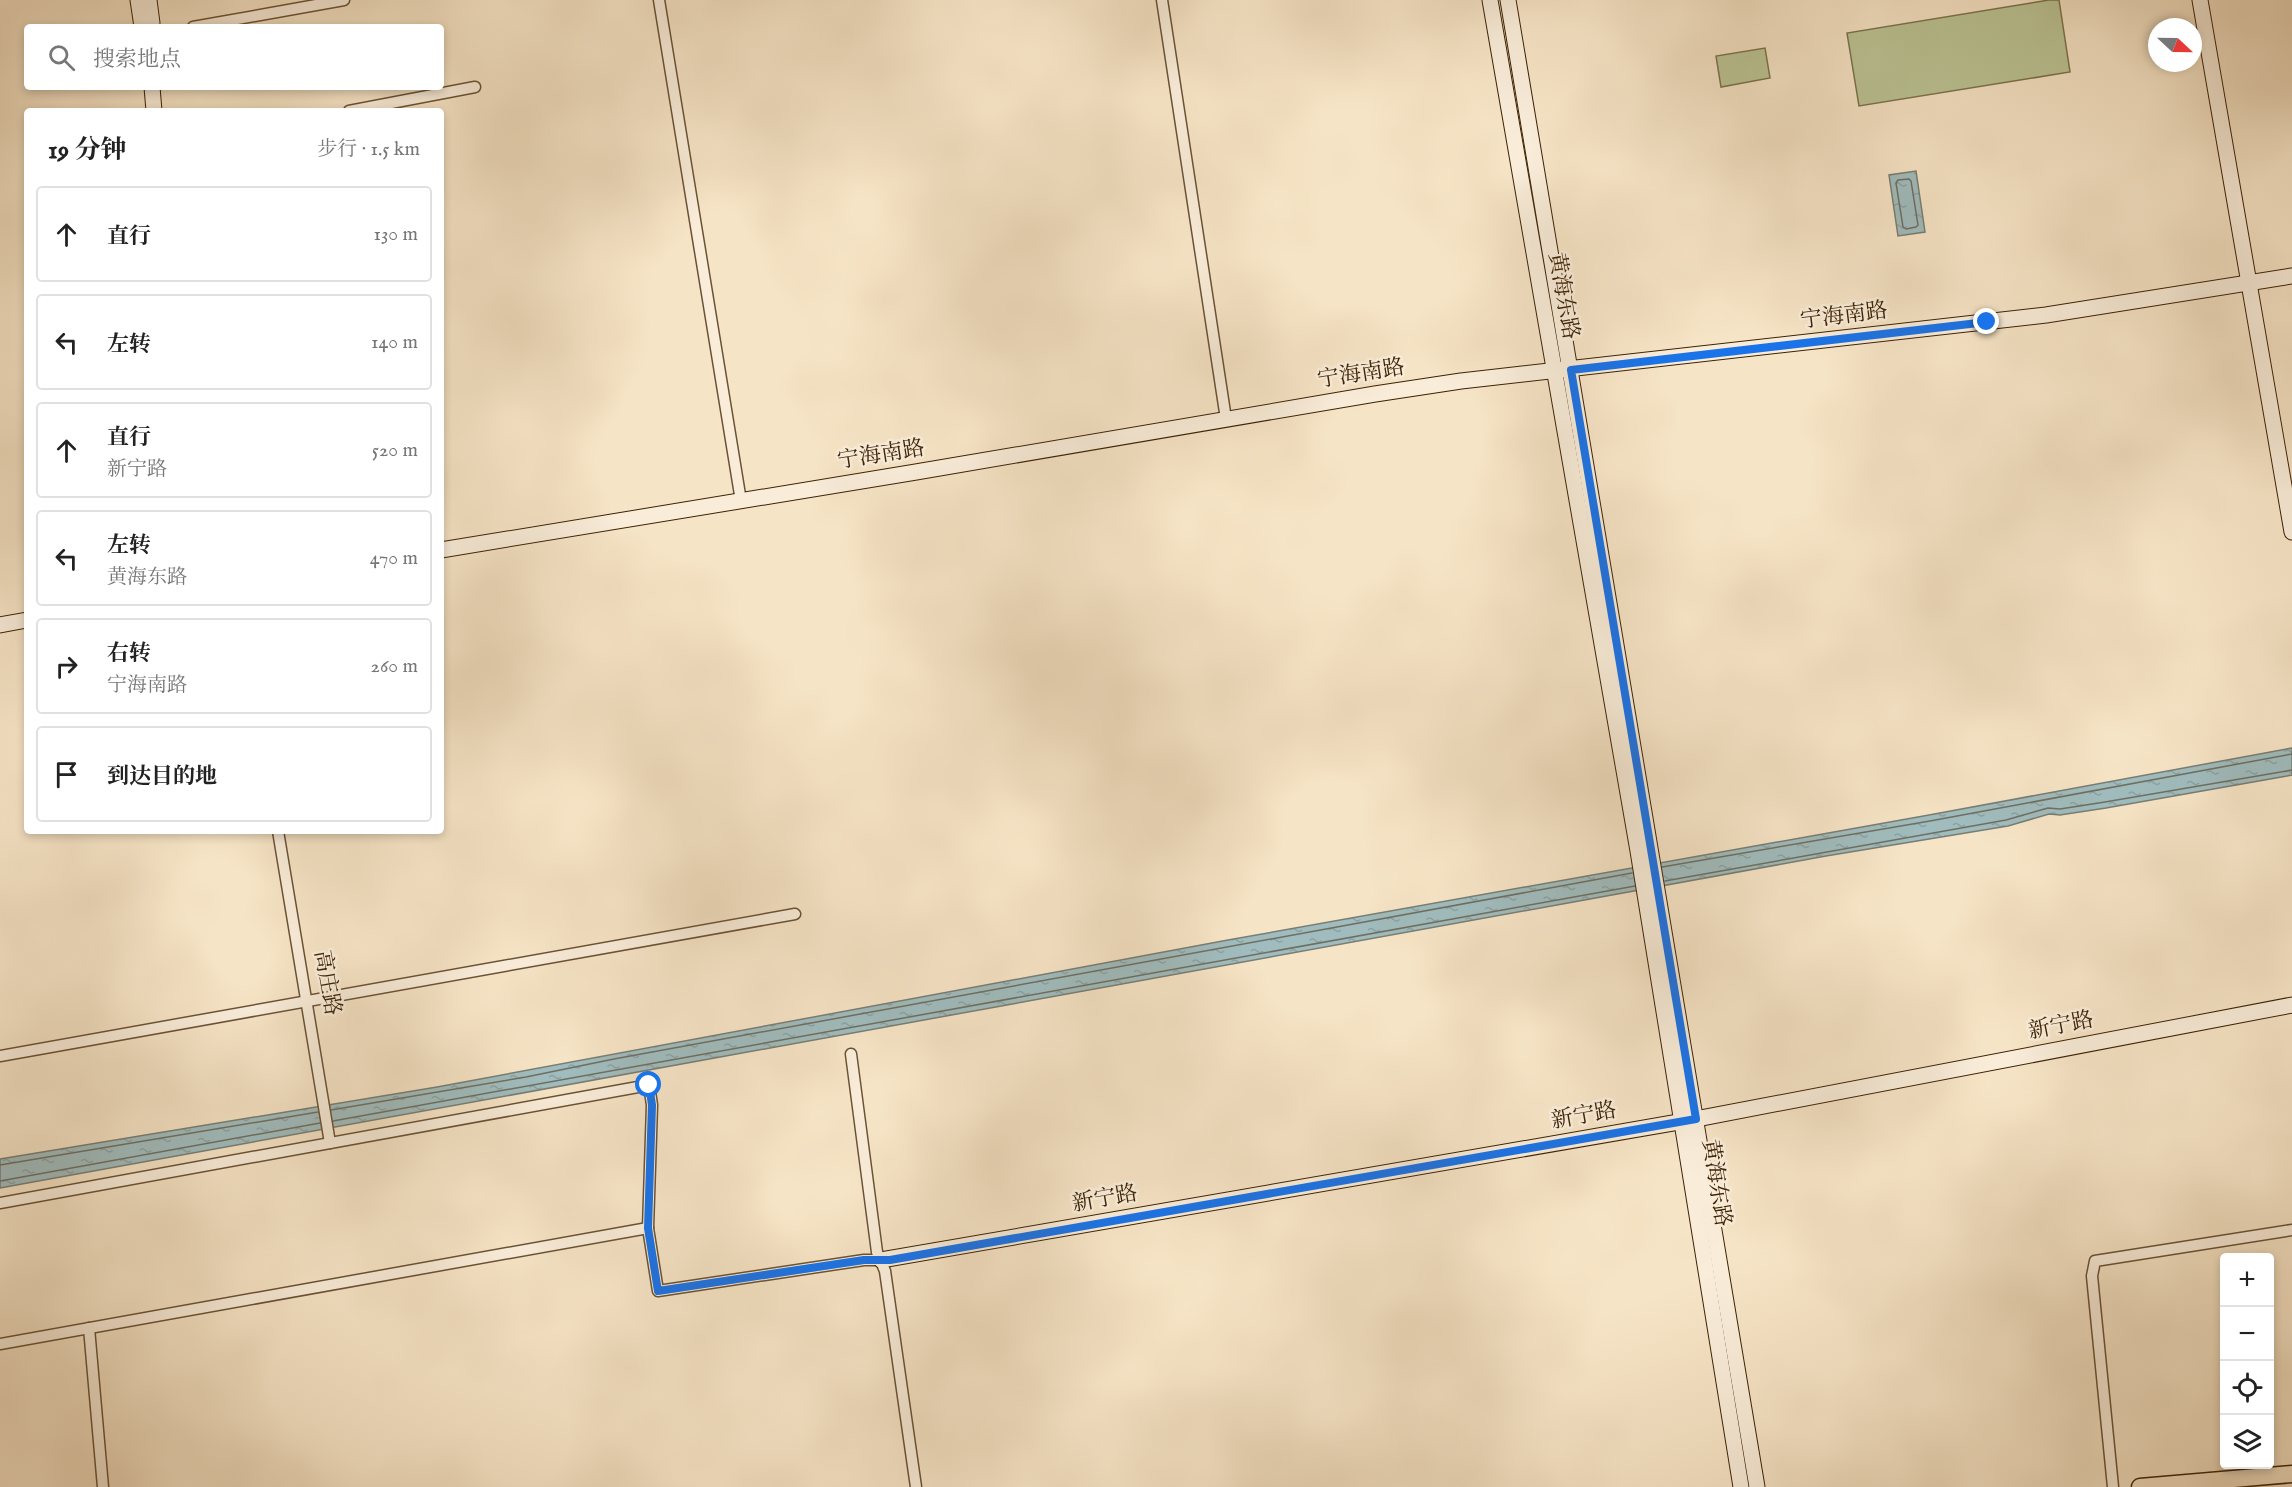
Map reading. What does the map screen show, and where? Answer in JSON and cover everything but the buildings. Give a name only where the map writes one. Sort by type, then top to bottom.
[{"type":"main road","points":[[2140,1487],[2292,1474]]},
{"type":"street","points":[[138,0],[142,24]]},
{"type":"street","points":[[149,0],[152,24]]},
{"type":"street","points":[[209,24],[344,0]]},
{"type":"street","points":[[659,0],[741,501]]},
{"type":"street","points":[[1162,0],[1226,419]]},
{"type":"street","name":"黄海东路","points":[[1490,0],[1553,372],[1645,850]]},
{"type":"street","name":"黄海东路","points":[[1508,0],[1571,370],[1645,850],[1690,1120],[1757,1487]]},
{"type":"street","points":[[2200,0],[2292,532]]},
{"type":"street","points":[[365,108],[475,87]]},
{"type":"street","points":[[152,90],[154,108]]},
{"type":"street","name":"宁海南路","points":[[444,550],[1429,386],[2046,315],[2292,276]]},
{"type":"street","points":[[0,625],[24,621]]},
{"type":"street","name":"高庄路","points":[[279,834],[330,1140]]},
{"type":"street","points":[[0,1056],[795,914]]},
{"type":"street","name":"新宁路","points":[[881,1260],[1690,1120],[2292,1005]]},
{"type":"street","points":[[851,1054],[877,1252],[885,1271],[916,1487]]},
{"type":"street","points":[[0,1203],[330,1140],[649,1085],[652,1105],[648,1228],[658,1291],[864,1260],[881,1260]]},
{"type":"street","name":"黄海东路","points":[[1690,1120],[1741,1487]]},
{"type":"street","points":[[0,1344],[648,1228]]},
{"type":"street","points":[[2113,1487],[2092,1276],[2095,1261],[2292,1230]]},
{"type":"street","points":[[89,1328],[103,1487]]},
{"type":"green space","points":[[2059,0],[2070,72],[1859,106],[1847,33]]},
{"type":"green space","points":[[1765,48],[1770,78],[1721,87],[1716,56]]},
{"type":"water","points":[[1916,171],[1925,232],[1898,236],[1889,175]]},
{"type":"water","points":[[2292,748],[2292,775],[2287,776],[2106,808],[2060,815],[2049,814],[2008,826],[1826,856],[0,1188],[0,1159],[437,1087],[1228,940]]},
{"type":"route","points":[[649,1085],[652,1105],[648,1228],[658,1291],[679,1290],[864,1260],[890,1260],[1696,1119],[1571,370],[1987,322]]}]
